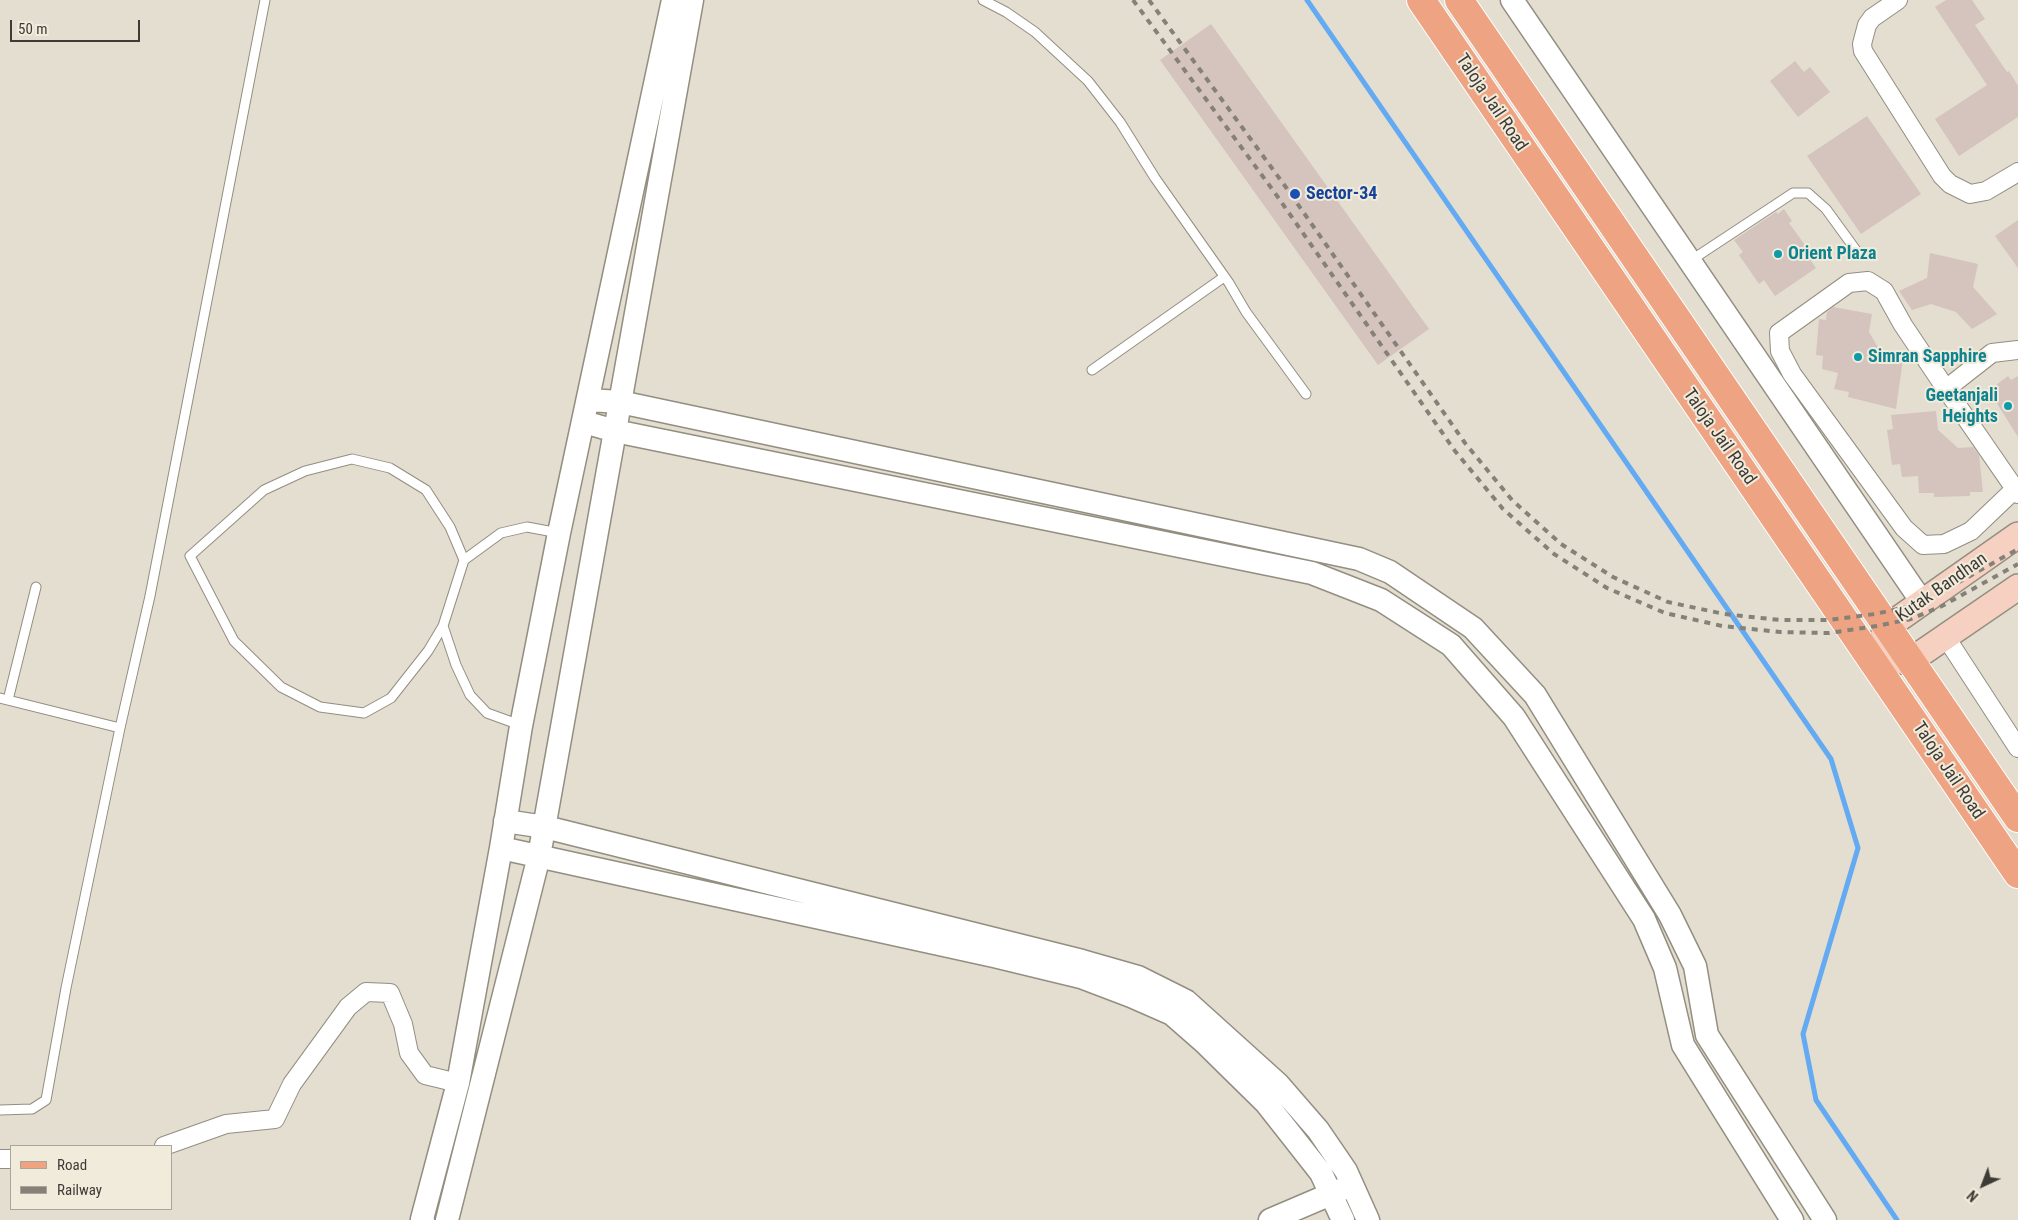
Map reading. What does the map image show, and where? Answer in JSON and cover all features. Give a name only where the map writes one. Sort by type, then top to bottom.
[{"type":"main road","name":"Taloja Jail Road","points":[[1421,0],[2018,874]]},
{"type":"main road","name":"Taloja Jail Road","points":[[1459,0],[2018,818]]},
{"type":"main road","name":"Kutak Bandhan","points":[[1873,661],[1887,627],[2018,534]]},
{"type":"main road","points":[[1873,661],[1910,661],[2018,586]]},
{"type":"street","points":[[422,1220],[458,1083],[501,848],[521,726],[559,533],[589,400],[673,0]]},
{"type":"street","points":[[447,1220],[545,827],[692,0]]},
{"type":"street","points":[[1512,0],[1922,602]]},
{"type":"street","points":[[1898,0],[1872,18],[1867,25],[1862,44],[1863,51],[1942,176],[1950,184],[1970,194],[1986,191],[2018,172]]},
{"type":"street","points":[[1868,280],[1884,291],[1903,325],[2016,491],[1971,531],[1944,544],[1923,545],[1904,528],[1792,374],[1780,352],[1779,333],[1850,283],[1868,280]]},
{"type":"street","points":[[1946,389],[1992,353],[2018,350]]},
{"type":"street","points":[[589,400],[620,402],[1359,559],[1390,572],[1473,628],[1535,695],[1670,915],[1695,966],[1707,1035],[1825,1220]]},
{"type":"street","points":[[584,422],[615,431],[1312,573],[1381,600],[1451,645],[1514,718],[1644,918],[1665,968],[1683,1045],[1792,1220]]},
{"type":"street","points":[[1945,636],[2018,748]]},
{"type":"street","points":[[505,821],[545,827],[1082,960],[1138,978],[1186,1002],[1278,1084],[1318,1130],[1346,1171],[1368,1220]]},
{"type":"street","points":[[501,848],[994,956],[1081,977],[1172,1014],[1204,1042],[1266,1103],[1321,1173],[1343,1220]]},
{"type":"street","points":[[167,1145],[226,1124],[275,1118],[292,1084],[348,1007],[366,992],[390,993],[403,1024],[409,1053],[425,1075],[458,1083]]},
{"type":"street","points":[[1270,1220],[1330,1193],[1352,1186]]},
{"type":"lane","points":[[0,1110],[32,1108],[46,1100],[66,988],[120,728],[150,596],[265,0]]},
{"type":"lane","points":[[982,0],[1006,12],[1035,32],[1088,81],[1120,122],[1155,178],[1246,312],[1306,394]]},
{"type":"lane","points":[[1690,261],[1793,192],[1808,193],[1826,209],[1858,253]]},
{"type":"lane","points":[[1092,370],[1224,277]]},
{"type":"lane","points":[[464,560],[450,527],[426,490],[390,468],[352,459],[305,471],[264,490],[190,556],[234,640],[280,688],[320,707],[364,713],[391,698],[428,651],[443,626],[464,560],[501,533],[527,527],[559,533]]},
{"type":"lane","points":[[36,587],[4,699],[120,728]]},
{"type":"lane","points":[[443,626],[456,665],[470,695],[487,714],[521,726]]},
{"type":"building","points":[[1946,0],[1972,0],[1985,19],[1975,25],[2018,86],[2018,117],[1959,156],[1935,119],[1987,85],[1935,7]]},
{"type":"building","name":"Sector-34","points":[[1211,24],[1429,329],[1378,365],[1160,60]]},
{"type":"building","points":[[1795,61],[1804,72],[1810,67],[1830,92],[1798,117],[1770,81]]},
{"type":"building","points":[[1867,116],[1921,194],[1861,234],[1807,156]]},
{"type":"building","name":"Orient Plaza","points":[[1784,209],[1792,221],[1789,223],[1815,259],[1811,261],[1816,268],[1775,296],[1764,280],[1759,284],[1739,255],[1743,252],[1734,240],[1776,212],[1778,214]]},
{"type":"building","points":[[2018,220],[2018,268],[1995,236]]},
{"type":"building","points":[[1930,253],[1978,264],[1973,287],[1997,314],[1972,329],[1956,312],[1931,304],[1912,310],[1899,291],[1927,278]]},
{"type":"building","name":"Simran Sapphire","points":[[1833,307],[1872,314],[1869,332],[1883,356],[1903,359],[1896,409],[1848,397],[1849,392],[1834,389],[1838,373],[1822,369],[1823,356],[1816,355],[1819,319],[1826,320],[1827,312]]},
{"type":"building","name":"Geetanjali Heights","points":[[2008,376],[2011,380],[2018,376],[2018,437],[1993,397],[1997,395],[1992,388]]},
{"type":"building","name":"Simran Sapphire","points":[[1936,411],[1938,430],[1958,448],[1973,447],[1979,455],[1983,492],[1970,492],[1970,496],[1934,497],[1934,493],[1919,493],[1918,476],[1902,477],[1900,464],[1892,465],[1887,430],[1893,429],[1891,415]]},
{"type":"waterway","points":[[1307,0],[1831,759],[1858,848],[1803,1034],[1816,1100],[1897,1220]]},
{"type":"railway","points":[[1133,0],[1275,193],[1455,451],[1503,509],[1554,554],[1607,588],[1665,613],[1722,626],[1780,632],[1829,633],[1911,619],[1942,606],[2018,564]]},
{"type":"railway","points":[[1149,0],[1285,186],[1465,443],[1512,500],[1561,544],[1613,577],[1668,602],[1724,614],[1780,620],[1828,620],[1875,614],[1907,607],[1936,595],[2018,549]]},
{"type":"place","name":"Sector-34","points":[[1295,194]]},
{"type":"place","name":"Orient Plaza","points":[[1778,254]]},
{"type":"place","name":"Simran Sapphire","points":[[1858,357]]},
{"type":"place","name":"Geetanjali Heights","points":[[2008,406]]}]
